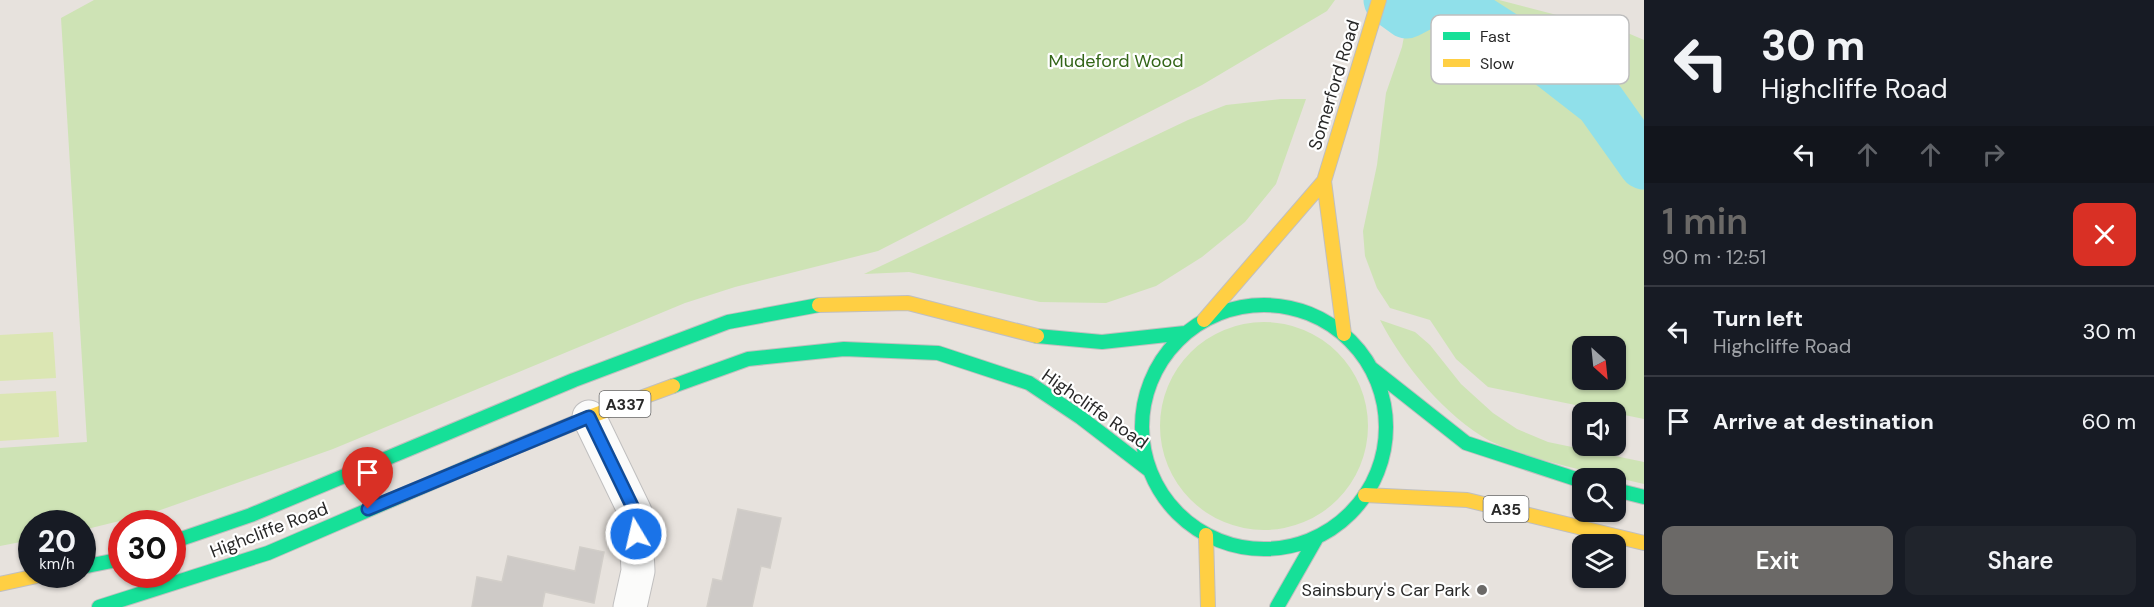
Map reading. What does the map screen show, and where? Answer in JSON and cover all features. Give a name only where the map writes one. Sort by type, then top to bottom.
[{"type":"main road","name":"Somerford Road","points":[[1204,320],[1324,181],[1379,2]]},
{"type":"main road","name":"Somerford Road","points":[[1324,181],[1344,334]]},
{"type":"main road","name":"Highcliffe Road","points":[[186,537],[251,515],[574,380],[728,322],[822,304],[908,303],[1044,338],[1102,342],[1185,333]]},
{"type":"main road","points":[[1276,305],[1312,314],[1344,334],[1359,350],[1371,368],[1383,399],[1386,432],[1380,465],[1365,495],[1344,519],[1317,537],[1280,548],[1242,547],[1206,535],[1182,518],[1162,496],[1149,470],[1141,433],[1145,395],[1161,361],[1185,333],[1204,320],[1239,307],[1276,305]]},
{"type":"main road","name":"Highcliffe Road","points":[[99,607],[268,553],[407,492],[589,417],[748,359],[844,349],[938,353],[1029,383],[1080,417],[1149,470]]},
{"type":"main road","points":[[1371,368],[1466,443],[1572,478]]},
{"type":"main road","points":[[1626,492],[1644,497]]},
{"type":"main road","name":"A35","points":[[1365,495],[1467,500],[1644,543]]},
{"type":"main road","points":[[1206,535],[1208,607]]},
{"type":"main road","points":[[1277,607],[1317,537]]},
{"type":"main road","points":[[0,584],[18,580]]},
{"type":"street","points":[[589,417],[635,512],[638,571],[630,607]]},
{"type":"green space","name":"Mudeford Wood","points":[[94,0],[1335,0],[1327,11],[1202,85],[878,251],[735,287],[685,303],[333,449],[160,510],[108,510],[108,524],[96,527],[96,510],[18,510],[18,543],[0,546],[0,448],[87,442],[61,18]]},
{"type":"green space","points":[[1411,0],[1499,0],[1557,15],[1431,15],[1431,84],[1582,84],[1581,87],[1600,102],[1605,84],[1629,84],[1629,34],[1644,40],[1644,419],[1626,415],[1626,402],[1572,402],[1572,404],[1488,387],[1456,359],[1430,320],[1390,308],[1377,288],[1365,256],[1363,231],[1377,165],[1386,93],[1402,47]]},
{"type":"green space","points":[[1281,99],[1306,99],[1276,184],[1245,222],[1202,257],[1156,286],[1106,303],[1040,302],[909,272],[864,274],[1188,120],[1226,105]]},
{"type":"green space","points":[[1380,320],[1415,332],[1430,345],[1461,384],[1493,413],[1517,429],[1548,442],[1572,447],[1572,456],[1615,456],[1644,462],[1644,484],[1626,480],[1626,468],[1575,468],[1506,448],[1490,441],[1473,431],[1442,404],[1413,372]]},
{"type":"green space","points":[[1264,322],[1284,324],[1304,330],[1330,346],[1344,360],[1360,386],[1366,406],[1368,426],[1366,446],[1360,466],[1344,492],[1330,506],[1304,522],[1284,528],[1264,530],[1244,528],[1224,522],[1198,506],[1184,492],[1168,466],[1162,446],[1160,426],[1162,406],[1168,386],[1184,360],[1198,346],[1224,330],[1244,324]]},
{"type":"green space","points":[[53,332],[56,378],[0,381],[0,335]]},
{"type":"green space","points":[[56,391],[59,437],[0,441],[0,394]]},
{"type":"building","points":[[738,509],[781,518],[770,568],[761,566],[752,607],[707,607],[713,579],[722,581]]},
{"type":"building","points":[[580,547],[604,552],[594,603],[545,592],[542,607],[472,607],[477,577],[502,582],[508,556],[575,571]]},
{"type":"waterway","points":[[1389,0],[1407,13],[1432,0]]},
{"type":"waterway","points":[[1447,0],[1470,15]]},
{"type":"waterway","points":[[1577,84],[1600,102],[1644,164]]},
{"type":"traffic: fast","points":[[186,537],[251,515],[574,380],[728,322],[819,305]]},
{"type":"traffic: fast","points":[[1264,305],[1288,308],[1311,315],[1332,326],[1350,341],[1365,359],[1376,380],[1383,403],[1386,427],[1383,451],[1376,474],[1365,495],[1350,513],[1332,528],[1311,539],[1288,546],[1264,549],[1240,546],[1217,539],[1196,528],[1178,513],[1163,495],[1152,474],[1145,451],[1142,427],[1145,403],[1152,380],[1163,359],[1178,341],[1196,326],[1217,315],[1240,308],[1264,305]]},
{"type":"traffic: fast","points":[[1037,336],[1102,342],[1185,333]]},
{"type":"traffic: fast","points":[[673,386],[748,359],[844,349],[938,353],[1029,383],[1080,417],[1149,470]]},
{"type":"traffic: fast","points":[[1371,368],[1466,443],[1572,478]]},
{"type":"traffic: fast","points":[[99,607],[268,553],[489,458]]},
{"type":"traffic: fast","points":[[1626,492],[1644,497]]},
{"type":"traffic: fast","points":[[1277,607],[1317,537]]},
{"type":"traffic: fast","points":[[96,564],[108,562]]},
{"type":"traffic: slow","points":[[1344,334],[1324,181],[1379,0]]},
{"type":"traffic: slow","points":[[1204,320],[1324,181]]},
{"type":"traffic: slow","points":[[819,305],[908,303],[1037,336]]},
{"type":"traffic: slow","points":[[489,458],[673,386]]},
{"type":"traffic: slow","points":[[1365,495],[1467,500],[1644,543]]},
{"type":"traffic: slow","points":[[1206,535],[1208,607]]},
{"type":"traffic: slow","points":[[0,584],[18,580]]},
{"type":"place","name":"Sainsbury's Car Park","points":[[1482,590]]},
{"type":"route","points":[[368,509],[589,417],[635,512],[636,534]]}]
